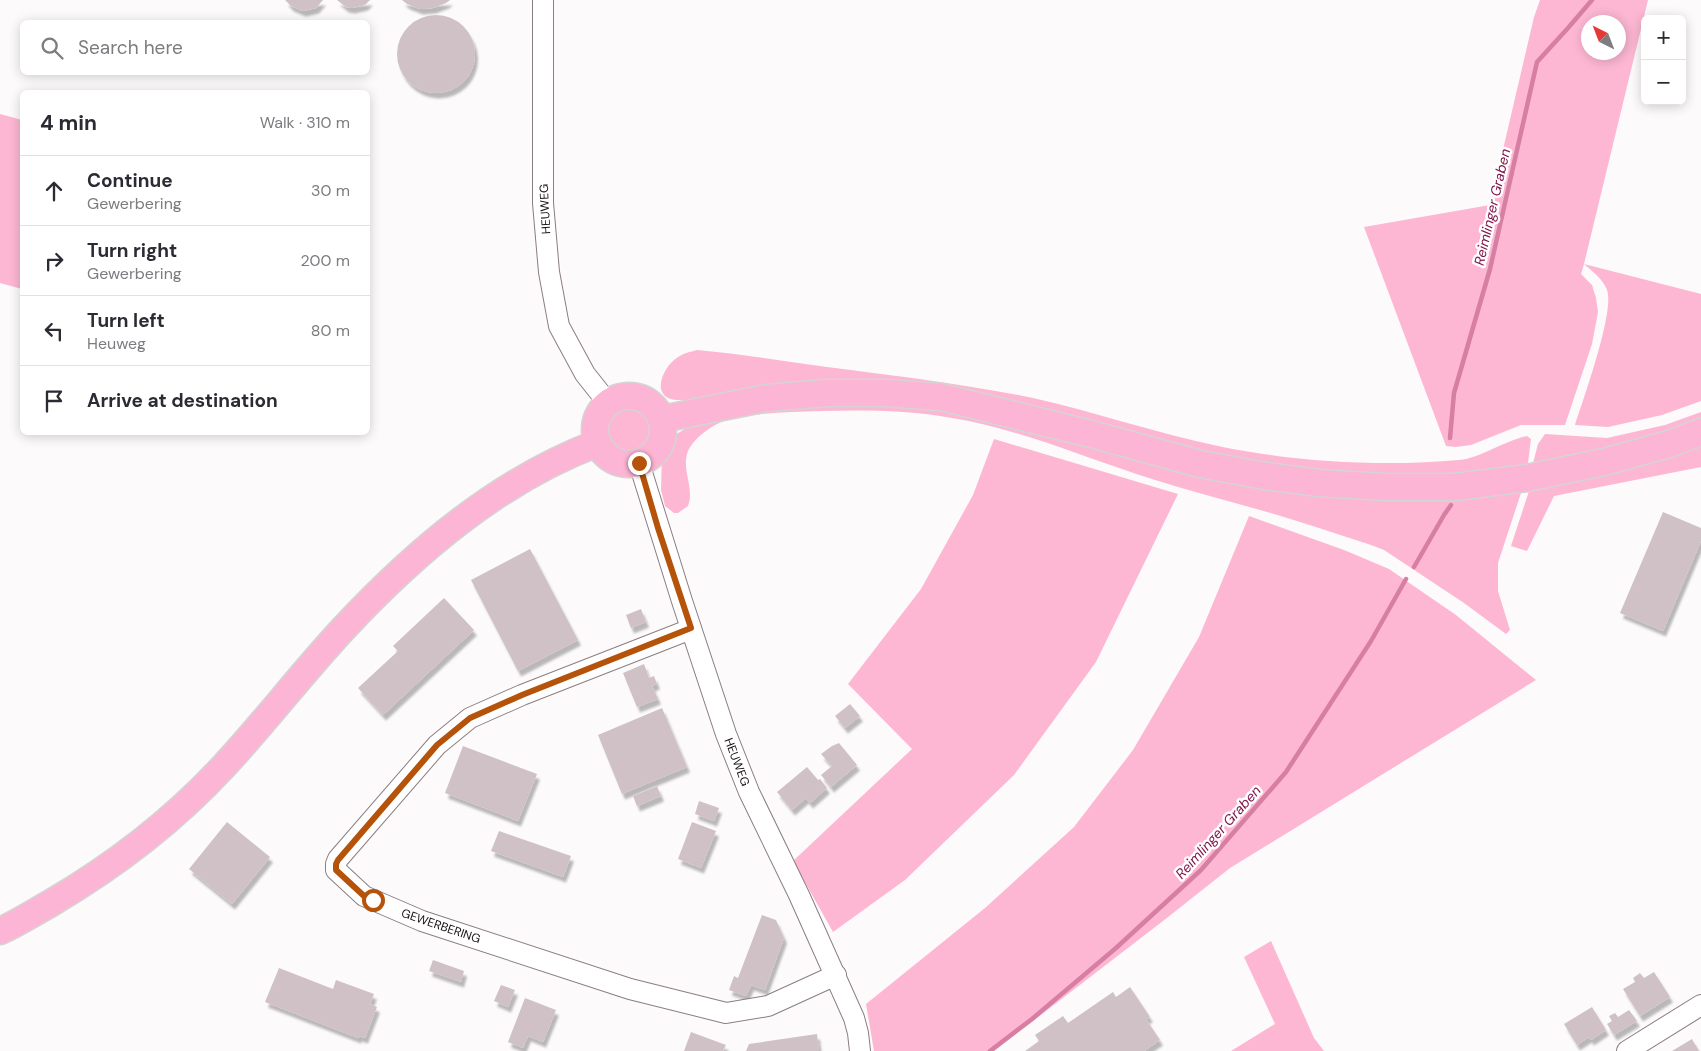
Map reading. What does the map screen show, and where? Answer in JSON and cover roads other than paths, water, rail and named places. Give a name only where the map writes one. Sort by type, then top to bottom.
[{"type":"main road","points":[[662,419],[767,398],[806,394],[886,393],[942,397],[1058,425],[1210,466],[1319,483],[1393,487],[1455,487],[1526,478],[1604,462],[1669,444],[1701,432]]},
{"type":"main road","points":[[622,397],[638,397],[653,405],[662,419],[664,430],[660,446],[649,458],[639,463],[619,463],[603,452],[598,443],[595,432],[596,421],[601,411],[608,403],[622,397]]},
{"type":"main road","points":[[0,931],[12,926],[74,889],[132,850],[176,814],[222,768],[342,629],[388,582],[436,539],[483,504],[531,474],[567,454],[598,443]]},
{"type":"street","name":"HEUWEG","points":[[543,0],[543,203],[549,272],[559,326],[584,374],[608,403]]},
{"type":"street","name":"HEUWEG","points":[[639,463],[658,528],[726,734],[749,792],[836,975],[854,1018],[860,1051]]},
{"type":"street","name":"GEWERBERING","points":[[691,628],[522,695],[470,718],[437,745],[338,860],[336,870],[364,896],[422,921],[630,989],[726,1013],[768,1006],[836,975]]},
{"type":"street","points":[[1627,1051],[1701,1005]]},
{"type":"waterway","name":"Reimlinger Graben","points":[[1450,438],[1454,393],[1490,269],[1537,62],[1592,0]]},
{"type":"waterway","name":"Reimlinger Graben","points":[[1414,567],[1451,505]]},
{"type":"waterway","name":"Reimlinger Graben","points":[[990,1051],[1032,1019],[1116,948],[1201,870],[1286,772],[1371,641],[1406,579]]}]
